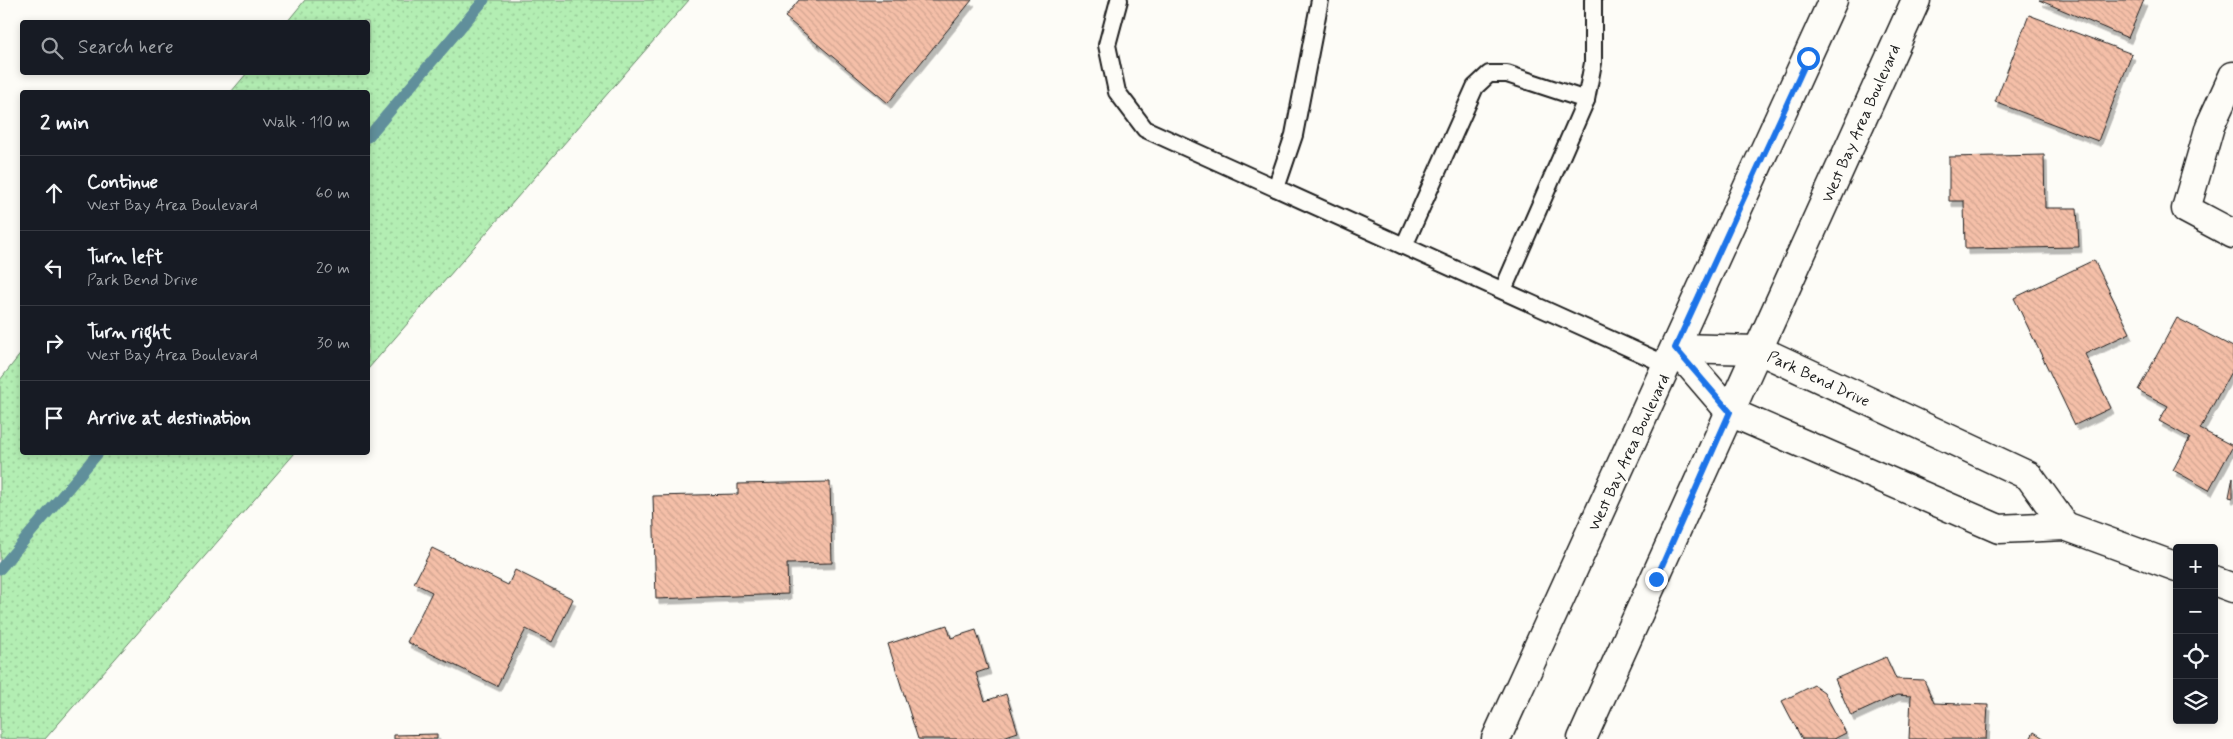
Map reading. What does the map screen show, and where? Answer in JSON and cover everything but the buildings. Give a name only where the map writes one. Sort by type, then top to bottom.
[{"type":"main road","name":"West Bay Area Boulevard","points":[[1496,739],[1833,0]]},
{"type":"main road","name":"West Bay Area Boulevard","points":[[1582,739],[1916,0]]},
{"type":"main road","points":[[2233,76],[2210,126],[2186,209],[2233,234]]},
{"type":"main road","name":"Park Bend Drive","points":[[1671,356],[1759,350],[2029,476],[2065,526]]},
{"type":"main road","points":[[1671,356],[1730,412],[1999,529],[2065,526],[2173,566]]},
{"type":"main road","points":[[2218,582],[2233,588]]},
{"type":"lane","points":[[1119,0],[1107,45],[1117,92],[1145,129],[1503,290],[1671,356]]},
{"type":"lane","points":[[1276,188],[1294,135],[1320,0]]},
{"type":"lane","points":[[1503,290],[1586,100],[1593,64],[1593,0]]},
{"type":"lane","points":[[1404,246],[1474,87],[1489,74],[1507,74],[1586,100]]},
{"type":"green space","points":[[305,0],[689,0],[370,367],[370,90],[233,90],[245,75],[370,75],[370,20],[289,20]]},
{"type":"green space","points":[[20,355],[20,455],[293,455],[45,739],[0,739],[0,380]]},
{"type":"waterway","points":[[370,135],[484,0]]},
{"type":"waterway","points":[[0,569],[96,455]]},
{"type":"route","points":[[1656,579],[1730,412],[1675,348],[1808,58]]}]
